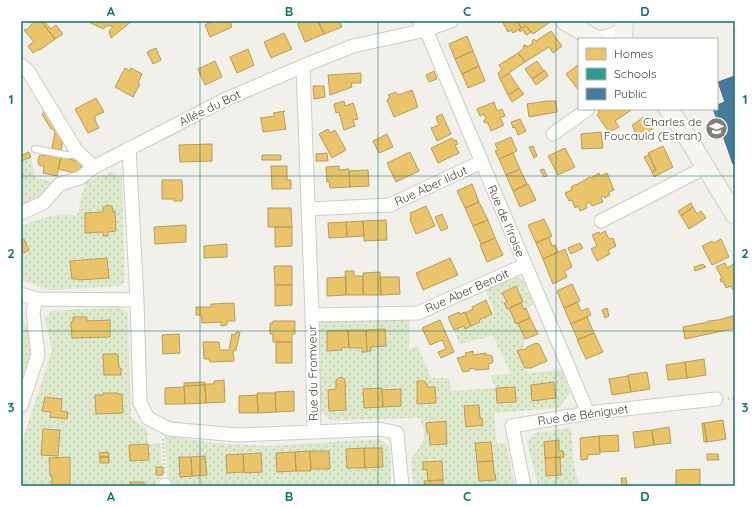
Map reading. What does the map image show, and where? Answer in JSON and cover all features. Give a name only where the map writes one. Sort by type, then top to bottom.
[{"type":"street","name":"Allée du Bot","points":[[21,213],[43,202],[60,184],[80,178],[94,167],[128,148],[224,100],[353,46],[422,25],[451,21]]},
{"type":"street","points":[[565,21],[593,38]]},
{"type":"street","name":"Rue de l'Iroise","points":[[422,25],[588,413]]},
{"type":"street","points":[[599,38],[624,30]]},
{"type":"street","points":[[21,65],[28,71],[76,150],[94,167]]},
{"type":"street","name":"Rue du Fromveur","points":[[128,148],[137,300],[140,403],[148,418],[169,429],[238,435],[314,432],[312,315],[303,66]]},
{"type":"street","points":[[553,134],[587,110]]},
{"type":"street","points":[[669,110],[676,119],[735,215]]},
{"type":"street","name":"Rue Aber Ildut","points":[[308,209],[390,205],[481,162]]},
{"type":"street","points":[[601,221],[706,167]]},
{"type":"street","name":"Rue Aber Benoit","points":[[312,315],[418,313],[525,264]]},
{"type":"street","points":[[21,294],[36,299],[137,300]]},
{"type":"street","points":[[21,406],[38,354],[33,312],[36,299]]},
{"type":"street","name":"Rue de Béniguet","points":[[524,486],[512,426],[588,413],[716,399]]},
{"type":"street","points":[[314,432],[380,428],[398,433],[402,486]]},
{"type":"lane","points":[[36,149],[66,155],[82,155]]},
{"type":"path","points":[[162,426],[165,486]]},
{"type":"green space","points":[[29,151],[36,178],[55,182],[30,207],[21,211],[21,154]]},
{"type":"green space","points":[[112,172],[122,177],[125,281],[121,286],[50,290],[21,280],[21,226],[42,218],[56,215],[63,214],[77,216],[85,182]]},
{"type":"green space","points":[[515,276],[523,280],[534,304],[524,309],[521,303],[523,301],[516,286],[502,293],[516,324],[518,323],[525,339],[522,349],[517,351],[528,373],[562,370],[570,393],[559,408],[494,413],[497,443],[506,444],[515,486],[413,486],[411,458],[419,448],[424,435],[424,430],[419,418],[330,420],[320,411],[316,328],[322,322],[410,319],[409,349],[418,346],[431,378],[449,378],[451,391],[496,388],[490,375],[511,374],[493,336],[459,344],[454,330],[464,326],[466,328],[495,313],[486,291]]},
{"type":"green space","points":[[118,307],[128,313],[131,417],[147,429],[148,444],[160,443],[163,475],[156,482],[156,486],[21,486],[21,445],[52,350],[45,319],[51,311]]},
{"type":"green space","points":[[21,313],[27,328],[32,352],[21,383]]},
{"type":"green space","points":[[571,428],[574,464],[579,486],[538,486],[527,441],[535,433]]},
{"type":"green space","points":[[165,436],[217,443],[267,446],[380,439],[390,447],[391,486],[176,486],[176,483],[168,484]]},
{"type":"building: Homes","points":[[34,21],[41,21],[55,39],[40,50],[39,49],[33,53],[28,46],[34,42],[24,30],[28,29]]},
{"type":"building: Homes","points":[[41,21],[44,21],[51,29],[56,25],[63,34],[55,39]]},
{"type":"building: Homes","points":[[132,21],[111,38],[109,31],[113,27],[108,25],[103,29],[89,22]]},
{"type":"building: Homes","points":[[213,21],[230,21],[232,27],[210,37],[205,25]]},
{"type":"building: Homes","points":[[318,21],[324,34],[305,42],[298,25],[298,22]]},
{"type":"building: Homes","points":[[318,21],[339,21],[342,27],[324,34]]},
{"type":"building: Homes","points":[[502,21],[516,21],[522,28],[513,33],[511,30],[508,32]]},
{"type":"building: Homes","points":[[516,21],[550,22],[533,34],[526,26],[522,28]]},
{"type":"building: Homes","points":[[526,26],[531,32],[526,35],[523,30],[520,32],[519,29]]},
{"type":"building: Homes","points":[[551,31],[562,46],[553,53],[549,47],[525,62],[518,53],[524,48],[523,46],[526,45],[527,47],[533,43],[532,41],[534,39],[536,41]]},
{"type":"building: Homes","points":[[284,33],[292,49],[271,58],[264,42]]},
{"type":"building: Homes","points":[[467,36],[473,51],[455,59],[449,44]]},
{"type":"building: Homes","points":[[156,48],[161,60],[153,64],[147,52]]},
{"type":"building: Homes","points":[[248,49],[254,65],[237,73],[230,57]]},
{"type":"building: Homes","points":[[473,51],[479,66],[462,74],[455,59]]},
{"type":"building: Homes","points":[[518,53],[525,62],[500,79],[498,73],[502,70],[499,65]]},
{"type":"building: Homes","points":[[215,61],[222,77],[205,85],[198,69]]},
{"type":"building: Homes","points":[[537,61],[544,71],[532,79],[525,69]]},
{"type":"building: Homes","points":[[578,65],[578,90],[566,74]]},
{"type":"building: Homes","points":[[479,66],[485,81],[468,88],[462,74]]},
{"type":"building: Homes","points":[[125,68],[130,71],[131,68],[142,74],[138,83],[140,84],[133,97],[115,87]]},
{"type":"building: Homes","points":[[545,70],[548,76],[536,85],[532,79]]},
{"type":"building: Homes","points":[[434,71],[437,79],[429,82],[426,75]]},
{"type":"building: Homes","points":[[361,73],[361,83],[351,83],[352,87],[330,95],[328,75]]},
{"type":"building: Homes","points":[[509,73],[519,88],[508,95],[500,79]]},
{"type":"building: Homes","points":[[313,86],[324,86],[325,97],[314,99]]},
{"type":"building: Homes","points":[[519,88],[524,94],[512,102],[508,95]]},
{"type":"building: Homes","points":[[412,90],[418,107],[394,117],[387,100],[390,98],[388,95],[396,92],[398,95]]},
{"type":"building: Homes","points":[[96,98],[104,112],[95,116],[95,120],[99,128],[88,133],[75,109]]},
{"type":"building: Homes","points":[[344,101],[345,106],[353,103],[358,119],[353,120],[355,126],[344,130],[339,112],[336,113],[334,104]]},
{"type":"building: Homes","points":[[556,101],[557,112],[529,117],[527,104]]},
{"type":"building: Homes","points":[[494,102],[497,111],[502,109],[505,116],[500,118],[504,125],[491,131],[488,123],[484,122],[486,119],[484,114],[480,116],[477,109]]},
{"type":"building: Homes","points":[[44,109],[64,134],[61,150],[52,148],[55,132],[51,129],[42,114]]},
{"type":"building: Homes","points":[[632,110],[615,121],[619,127],[609,132],[597,115],[599,113],[598,111]]},
{"type":"building: Homes","points":[[285,111],[283,112],[286,129],[263,132],[260,118],[275,116],[273,113]]},
{"type":"building: Homes","points":[[442,114],[451,134],[437,141],[431,128],[439,125],[436,117]]},
{"type":"building: Homes","points":[[644,117],[654,132],[639,142],[635,136],[635,131],[632,125]]},
{"type":"building: Homes","points":[[520,119],[526,131],[518,135],[511,122]]},
{"type":"building: Homes","points":[[328,129],[330,133],[335,130],[346,150],[332,158],[319,134]]},
{"type":"building: Homes","points":[[601,132],[603,148],[582,149],[581,134]]},
{"type":"building: Homes","points":[[387,134],[393,147],[379,153],[373,141]]},
{"type":"building: Homes","points":[[511,137],[517,151],[499,159],[495,151],[498,150],[495,144]]},
{"type":"building: Homes","points":[[452,138],[454,141],[456,140],[458,144],[455,145],[459,153],[438,163],[431,148]]},
{"type":"building: Homes","points":[[212,144],[212,161],[180,162],[179,145]]},
{"type":"building: Homes","points":[[533,146],[537,156],[534,158],[529,147]]},
{"type":"building: Homes","points":[[663,146],[673,167],[654,177],[652,172],[656,170],[648,153]]},
{"type":"building: Homes","points":[[565,148],[575,167],[558,175],[548,156]]},
{"type":"building: Homes","points":[[29,152],[31,157],[21,161],[21,156]]},
{"type":"building: Homes","points":[[410,152],[419,171],[396,182],[387,163]]},
{"type":"building: Homes","points":[[327,153],[328,161],[316,161],[316,154]]},
{"type":"building: Homes","points":[[513,153],[520,169],[506,175],[499,159]]},
{"type":"building: Homes","points":[[47,154],[61,157],[57,176],[43,173],[44,166],[39,165],[39,156],[46,156]]},
{"type":"building: Homes","points":[[262,155],[281,155],[281,160],[262,160]]},
{"type":"building: Homes","points":[[649,155],[656,170],[652,172],[644,157]]},
{"type":"building: Homes","points":[[61,157],[82,162],[79,174],[58,169]]},
{"type":"building: Homes","points":[[271,166],[287,166],[287,180],[291,180],[291,189],[272,189]]},
{"type":"building: Homes","points":[[339,166],[339,170],[349,169],[350,187],[330,188],[329,181],[327,182],[326,167]]},
{"type":"building: Homes","points":[[520,169],[527,184],[513,191],[506,175]]},
{"type":"building: Homes","points":[[544,169],[547,176],[544,177],[540,170]]},
{"type":"building: Homes","points":[[368,170],[369,186],[350,187],[349,171]]},
{"type":"building: Homes","points":[[599,173],[600,176],[607,173],[614,190],[609,192],[610,195],[605,198],[604,196],[601,198],[603,202],[592,206],[590,202],[586,204],[587,208],[580,211],[578,206],[575,208],[572,200],[569,201],[565,193],[572,190],[571,187],[576,184]]},
{"type":"building: Homes","points":[[162,180],[182,180],[182,201],[162,199]]},
{"type":"building: Homes","points":[[472,184],[479,202],[465,208],[457,191]]},
{"type":"building: Homes","points":[[528,184],[536,200],[520,207],[513,191]]},
{"type":"building: Homes","points":[[479,202],[488,220],[473,226],[465,208]]},
{"type":"building: Homes","points":[[691,203],[693,207],[681,216],[678,211]]},
{"type":"building: Homes","points":[[107,205],[112,206],[113,212],[115,211],[116,231],[108,232],[108,236],[103,236],[103,232],[85,233],[85,213],[103,212],[103,208]]},
{"type":"building: Homes","points":[[426,206],[435,226],[416,234],[410,220],[410,213]]},
{"type":"building: Homes","points":[[693,207],[697,214],[701,211],[706,218],[689,229],[681,216]]},
{"type":"building: Homes","points":[[268,208],[291,208],[292,227],[268,227]]},
{"type":"building: Homes","points":[[442,214],[448,228],[441,231],[435,217]]},
{"type":"building: Homes","points":[[544,219],[552,236],[536,243],[528,225]]},
{"type":"building: Homes","points":[[386,220],[387,240],[364,241],[363,221]]},
{"type":"building: Homes","points":[[488,220],[495,238],[481,244],[473,226]]},
{"type":"building: Homes","points":[[363,221],[364,236],[347,237],[346,222]]},
{"type":"building: Homes","points":[[346,222],[347,237],[329,238],[328,223]]},
{"type":"building: Homes","points":[[186,225],[186,242],[155,244],[154,227]]},
{"type":"building: Homes","points":[[275,227],[292,227],[292,246],[275,247]]},
{"type":"building: Homes","points":[[605,231],[609,239],[613,238],[616,246],[608,250],[610,254],[597,261],[591,249],[597,246],[592,235],[599,232],[600,234]]},
{"type":"building: Homes","points":[[549,237],[552,246],[555,245],[558,252],[543,259],[536,243]]},
{"type":"building: Homes","points":[[495,238],[503,255],[487,262],[480,245]]},
{"type":"building: Homes","points":[[24,239],[29,250],[21,254],[21,241]]},
{"type":"building: Homes","points":[[721,239],[729,257],[712,265],[702,246],[712,241],[714,243]]},
{"type":"building: Homes","points":[[580,243],[583,248],[571,254],[568,248]]},
{"type":"building: Homes","points":[[227,244],[227,257],[204,258],[204,246]]},
{"type":"building: Homes","points":[[565,249],[572,267],[564,271],[567,277],[553,284],[543,259]]},
{"type":"building: Homes","points":[[107,258],[109,278],[72,279],[70,261]]},
{"type":"building: Homes","points":[[450,258],[458,275],[423,290],[416,273]]},
{"type":"building: Homes","points":[[725,263],[727,268],[734,264],[735,267],[735,289],[733,290],[731,286],[726,288],[723,281],[721,282],[720,279],[722,278],[716,267]]},
{"type":"building: Homes","points":[[703,264],[706,267],[695,271],[694,267]]},
{"type":"building: Homes","points":[[274,266],[292,266],[292,285],[275,285]]},
{"type":"building: Homes","points":[[345,271],[354,271],[354,276],[363,276],[363,295],[346,295]]},
{"type":"building: Homes","points":[[380,272],[381,295],[363,295],[363,273]]},
{"type":"building: Homes","points":[[346,277],[346,295],[327,296],[327,278]]},
{"type":"building: Homes","points":[[380,277],[399,277],[400,294],[381,295]]},
{"type":"building: Homes","points":[[572,284],[580,301],[564,308],[557,291]]},
{"type":"building: Homes","points":[[275,285],[292,285],[292,305],[275,306]]},
{"type":"building: Homes","points":[[516,286],[523,302],[507,309],[504,303],[507,302],[502,293]]},
{"type":"building: Homes","points":[[486,300],[492,314],[479,320],[480,322],[471,326],[465,313],[473,309],[472,307]]},
{"type":"building: Homes","points":[[577,302],[581,311],[588,308],[591,315],[571,324],[564,308]]},
{"type":"building: Homes","points":[[234,303],[235,321],[227,321],[227,325],[221,326],[221,322],[202,323],[201,315],[196,315],[196,307],[211,307],[211,304]]},
{"type":"building: Homes","points":[[521,303],[524,309],[526,308],[530,318],[516,324],[509,308]]},
{"type":"building: Homes","points":[[607,308],[609,316],[605,318],[602,310]]},
{"type":"building: Homes","points":[[459,312],[460,314],[465,312],[471,326],[465,329],[464,326],[454,330],[448,317]]},
{"type":"building: Homes","points":[[733,316],[735,320],[735,328],[685,339],[683,327]]},
{"type":"building: Homes","points":[[73,317],[87,317],[87,321],[110,320],[110,337],[72,338],[71,322],[73,321]]},
{"type":"building: Homes","points":[[587,317],[594,333],[578,340],[571,324]]},
{"type":"building: Homes","points":[[530,318],[538,334],[525,339],[518,323]]},
{"type":"building: Homes","points":[[440,320],[454,352],[441,358],[438,352],[446,349],[442,340],[430,345],[422,328]]},
{"type":"building: Homes","points":[[273,321],[295,321],[295,334],[292,334],[292,342],[273,342],[273,334],[270,334],[270,323],[273,323]]},
{"type":"building: Homes","points":[[385,329],[386,346],[371,347],[371,351],[367,351],[366,330]]},
{"type":"building: Homes","points":[[348,330],[366,330],[367,352],[362,352],[362,348],[349,348]]},
{"type":"building: Homes","points":[[348,330],[349,347],[341,348],[342,350],[327,351],[327,331]]},
{"type":"building: Homes","points":[[236,332],[240,332],[236,350],[233,351],[234,361],[210,362],[209,359],[204,359],[203,342],[219,342],[220,350],[229,350],[232,334],[235,335]]},
{"type":"building: Homes","points":[[594,333],[603,352],[586,359],[577,340]]},
{"type":"building: Homes","points":[[179,334],[180,353],[163,354],[162,335]]},
{"type":"building: Homes","points":[[276,342],[292,342],[292,363],[276,363]]},
{"type":"building: Homes","points":[[536,343],[539,344],[547,361],[531,368],[525,368],[517,351],[522,349],[525,350],[527,347]]},
{"type":"building: Homes","points":[[473,351],[473,355],[486,353],[486,355],[492,356],[492,363],[488,364],[489,369],[475,370],[475,368],[463,372],[457,358],[466,356],[465,353]]},
{"type":"building: Homes","points":[[103,354],[118,354],[121,375],[104,375]]},
{"type":"building: Homes","points":[[704,359],[706,375],[687,378],[685,362]]},
{"type":"building: Homes","points":[[685,362],[687,378],[668,380],[666,365]]},
{"type":"building: Homes","points":[[647,372],[650,389],[631,392],[628,375]]},
{"type":"building: Homes","points":[[628,376],[631,392],[612,395],[609,379]]},
{"type":"building: Homes","points":[[342,377],[345,380],[346,410],[329,411],[328,390],[336,389],[336,380]]},
{"type":"building: Homes","points":[[224,380],[225,402],[206,403],[205,384],[214,384],[214,381]]},
{"type":"building: Homes","points":[[417,381],[424,381],[427,384],[427,387],[435,387],[436,403],[417,404]]},
{"type":"building: Homes","points":[[205,382],[205,385],[184,386],[184,383]]},
{"type":"building: Homes","points":[[554,382],[556,398],[532,401],[531,385]]},
{"type":"building: Homes","points":[[205,385],[206,403],[185,404],[184,386]]},
{"type":"building: Homes","points":[[184,387],[185,404],[165,404],[165,388]]},
{"type":"building: Homes","points":[[515,387],[516,402],[497,403],[496,388]]},
{"type":"building: Homes","points":[[382,388],[383,407],[364,408],[363,389]]},
{"type":"building: Homes","points":[[401,389],[401,406],[383,407],[382,390]]},
{"type":"building: Homes","points":[[294,391],[294,411],[276,412],[275,392]]},
{"type":"building: Homes","points":[[103,393],[122,394],[123,413],[96,414],[95,395],[103,395]]},
{"type":"building: Homes","points":[[257,393],[275,393],[276,412],[258,413]]},
{"type":"building: Homes","points":[[257,395],[258,413],[239,413],[239,396]]},
{"type":"building: Homes","points":[[45,397],[62,399],[61,411],[68,412],[67,419],[50,417],[51,412],[42,411]]},
{"type":"building: Homes","points":[[479,405],[480,418],[482,418],[483,425],[466,427],[464,406]]},
{"type":"building: Homes","points":[[723,420],[726,439],[707,442],[704,423]]},
{"type":"building: Homes","points":[[446,421],[447,444],[430,445],[429,432],[427,432],[426,423]]},
{"type":"building: Homes","points":[[702,423],[704,423],[707,442],[704,442]]},
{"type":"building: Homes","points":[[669,427],[671,443],[654,445],[652,430]]},
{"type":"building: Homes","points":[[43,429],[60,430],[58,456],[41,455]]},
{"type":"building: Homes","points":[[652,430],[654,445],[635,448],[633,432]]},
{"type":"building: Homes","points":[[618,435],[619,451],[600,452],[599,436]]},
{"type":"building: Homes","points":[[599,436],[600,454],[587,455],[588,459],[581,460],[580,438]]},
{"type":"building: Homes","points":[[559,440],[559,451],[563,451],[564,457],[545,458],[544,442]]},
{"type":"building: Homes","points":[[491,442],[493,461],[477,462],[475,443]]},
{"type":"building: Homes","points":[[148,444],[149,460],[130,461],[129,445]]},
{"type":"building: Homes","points":[[364,448],[365,468],[347,468],[346,449]]},
{"type":"building: Homes","points":[[364,448],[382,448],[383,467],[365,468]]},
{"type":"building: Homes","points":[[310,451],[311,471],[296,471],[295,452]]},
{"type":"building: Homes","points":[[310,451],[329,451],[330,469],[311,469]]},
{"type":"building: Homes","points":[[108,452],[109,457],[100,457],[99,453]]},
{"type":"building: Homes","points":[[295,452],[296,471],[277,472],[276,453]]},
{"type":"building: Homes","points":[[261,453],[262,472],[244,473],[243,454]]},
{"type":"building: Homes","points":[[243,454],[244,472],[227,473],[226,455]]},
{"type":"building: Homes","points":[[707,454],[718,454],[719,460],[707,460]]},
{"type":"building: Homes","points":[[205,456],[207,475],[192,476],[191,457]]},
{"type":"building: Homes","points":[[70,457],[70,486],[52,486],[49,458]]},
{"type":"building: Homes","points":[[100,457],[109,457],[109,463],[100,463]]},
{"type":"building: Homes","points":[[179,457],[191,457],[192,476],[180,477]]},
{"type":"building: Homes","points":[[560,457],[561,475],[546,476],[545,458]]},
{"type":"building: Homes","points":[[442,461],[443,480],[428,481],[427,469],[423,470],[423,462]]},
{"type":"building: Homes","points":[[493,461],[496,480],[479,481],[477,462]]},
{"type":"building: Homes","points":[[156,467],[163,467],[163,475],[156,475]]},
{"type":"building: Homes","points":[[700,469],[700,485],[676,486],[676,470]]},
{"type":"building: Homes","points":[[621,478],[626,478],[627,486],[622,486]]},
{"type":"building: Homes","points":[[443,480],[443,486],[425,486],[424,481]]},
{"type":"building: Homes","points":[[130,482],[144,482],[144,486],[130,486]]},
{"type":"building: Schools","points":[[713,110],[717,110],[720,118],[717,119]]},
{"type":"building: Public","points":[[735,76],[735,164],[733,164],[717,119],[720,118],[717,110],[718,105],[725,102],[718,82]]},
{"type":"place","name":"Charles de Foucauld (Estran)","points":[[717,129]]}]
